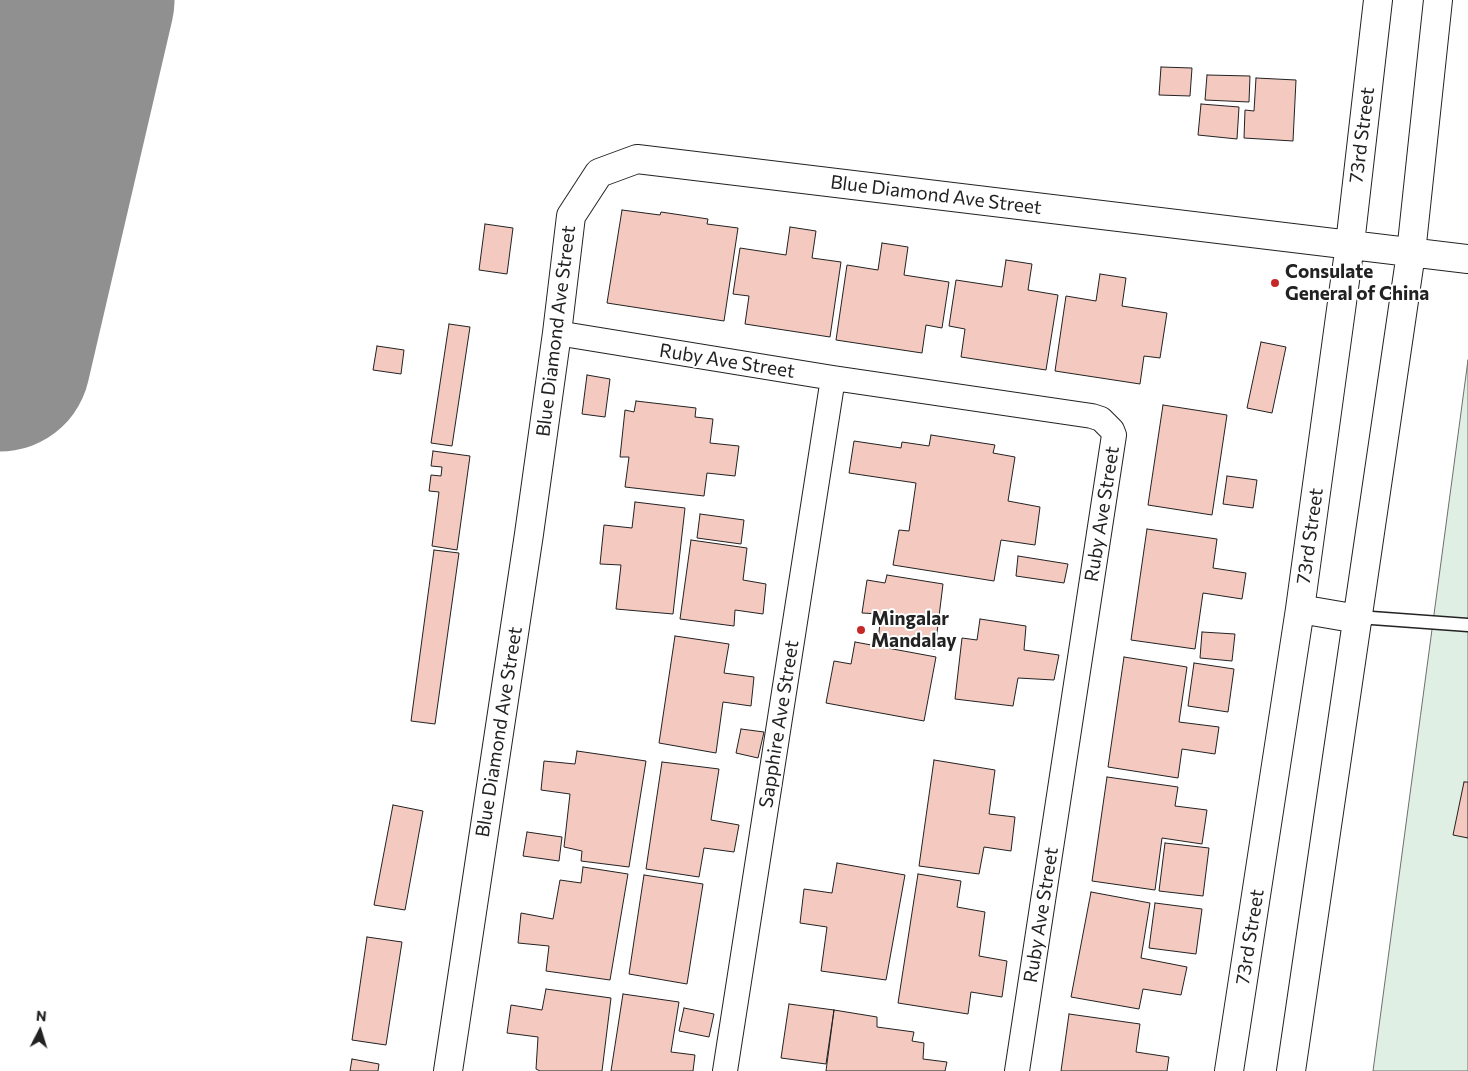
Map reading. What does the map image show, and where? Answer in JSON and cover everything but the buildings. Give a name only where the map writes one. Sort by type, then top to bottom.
[{"type":"main road","name":"73rd Street","points":[[1230,1071],[1300,609],[1350,244],[1378,0]]},
{"type":"main road","points":[[1291,1071],[1410,253],[1438,0]]},
{"type":"main road","name":"Blue Diamond Ave Street","points":[[448,1071],[529,534],[571,216],[599,173],[637,158],[1350,244],[1468,260]]},
{"type":"main road","points":[[1300,609],[1358,618]]},
{"type":"street","name":"Ruby Ave Street","points":[[557,333],[834,378],[1092,416],[1101,419],[1112,430],[1114,435],[1017,1071]]},
{"type":"street","name":"Sapphire Ave Street","points":[[725,1071],[834,378]]},
{"type":"lane","points":[[1358,618],[1468,625]]},
{"type":"green space","points":[[1468,360],[1468,1071],[1373,1071]]},
{"type":"runway","points":[[0,361],[84,0]]},
{"type":"place","name":"Consulate General of China","points":[[1275,283]]},
{"type":"place","name":"Mingalar Mandalay","points":[[861,630]]}]
